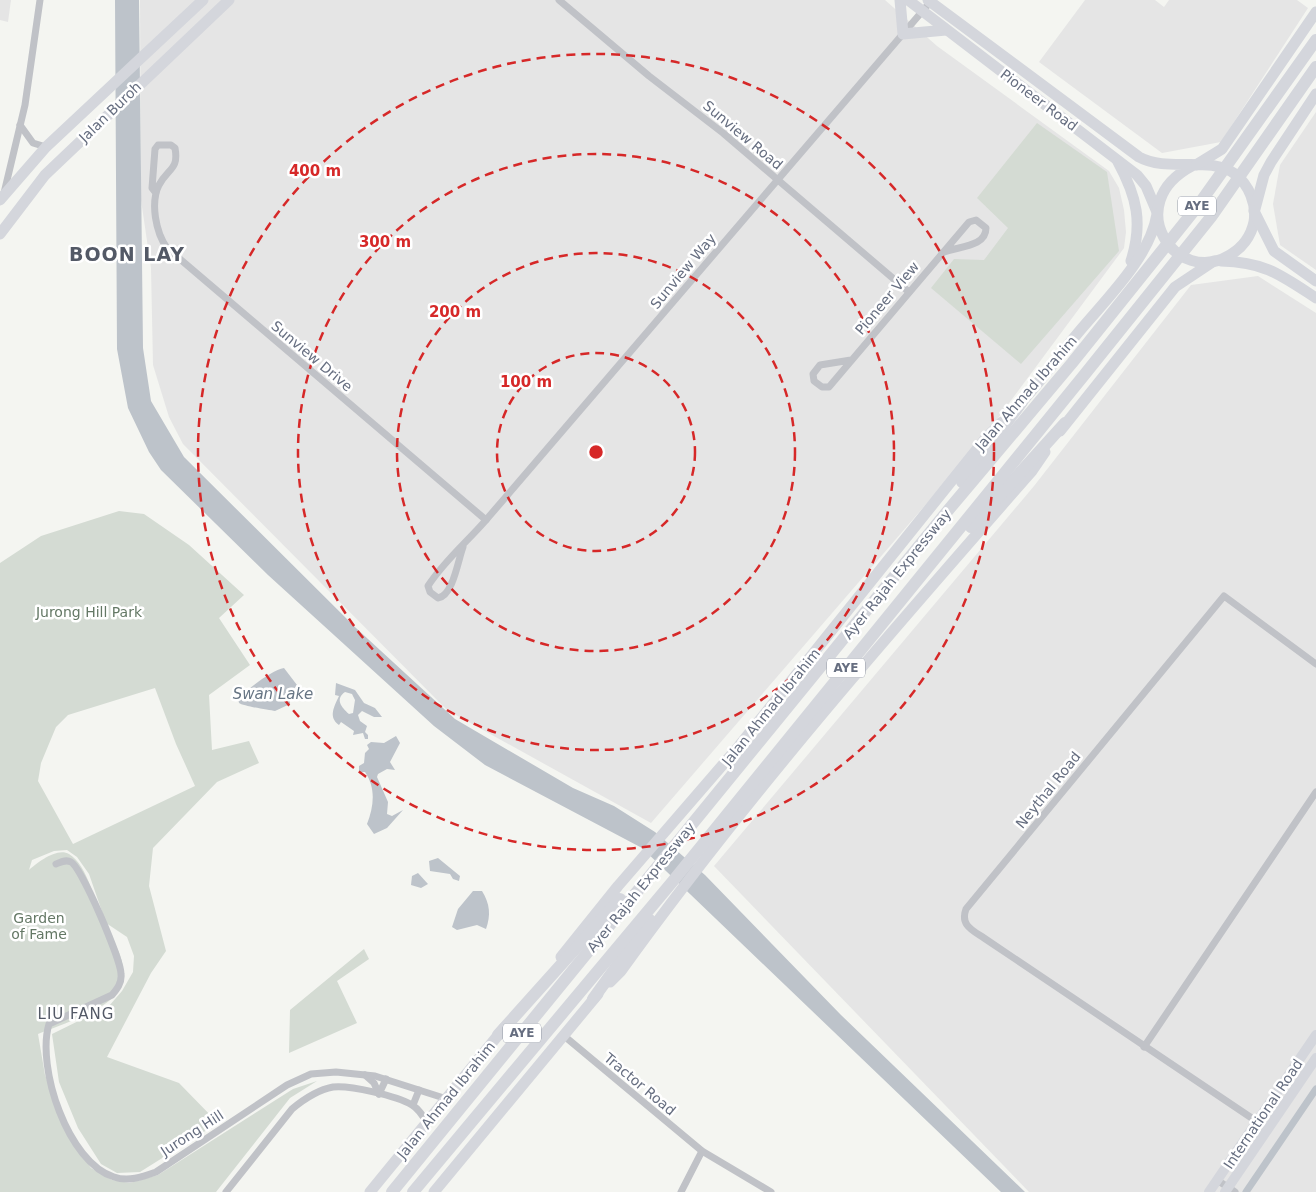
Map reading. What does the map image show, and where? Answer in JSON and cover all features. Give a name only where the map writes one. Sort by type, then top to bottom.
[{"type":"highway","name":"Ayer Rajah Expressway","points":[[392,1192],[950,508],[1072,363],[1197,207],[1315,42]]},
{"type":"highway","name":"Ayer Rajah Expressway","points":[[413,1192],[673,882],[1085,374],[1210,217],[1316,67]]},
{"type":"highway","points":[[950,508],[953,495],[1022,402]]},
{"type":"highway","points":[[926,570],[959,540],[1065,423]]},
{"type":"highway","points":[[498,1035],[627,892],[651,874]]},
{"type":"highway","points":[[593,999],[669,894],[673,882]]},
{"type":"main road","name":"Jalan Buroh","points":[[2,198],[46,146],[203,0]]},
{"type":"main road","name":"Jalan Buroh","points":[[0,234],[45,175],[229,0]]},
{"type":"main road","points":[[900,0],[903,34],[946,30]]},
{"type":"main road","name":"Pioneer Road","points":[[908,0],[1138,175],[1146,186],[1157,213]]},
{"type":"main road","name":"Pioneer Road","points":[[930,1],[1139,157],[1156,164],[1193,166]]},
{"type":"main road","points":[[1316,12],[1222,149],[1176,176],[1162,193],[1157,213],[1162,235],[1175,251],[1194,261],[1261,265],[1277,272],[1316,298]]},
{"type":"main road","points":[[434,1192],[593,999],[621,971],[710,852],[844,690],[1032,470],[1065,423],[1175,287],[1215,261],[1236,252],[1244,244],[1252,228],[1254,211],[1264,175],[1316,94]]},
{"type":"main road","points":[[1115,156],[1129,183],[1137,218],[1138,234],[1128,272]]},
{"type":"main road","points":[[1193,166],[1216,166],[1235,174],[1249,190],[1254,211],[1274,251],[1316,281]]},
{"type":"main road","name":"Jalan Ahmad Ibrahim","points":[[370,1192],[618,886],[713,777],[809,660],[986,438],[1022,402],[1128,272],[1155,229],[1157,213]]},
{"type":"main road","name":"International Road","points":[[1209,1192],[1316,1035]]},
{"type":"main road","name":"International Road","points":[[1230,1190],[1316,1058]]},
{"type":"street","name":"Jalan Buroh","points":[[2,198],[30,74],[40,0]]},
{"type":"street","name":"Sunview Road","points":[[559,0],[909,292]]},
{"type":"street","name":"Sunview Way","points":[[463,547],[451,588],[442,598],[438,598],[429,591],[428,586],[456,551],[463,547],[930,1]]},
{"type":"street","points":[[20,124],[33,143],[46,146]]},
{"type":"street","name":"Sunview Drive","points":[[156,193],[152,188],[156,149],[158,145],[171,145],[176,156],[174,168],[162,180],[156,193],[157,230],[167,248],[486,520]]},
{"type":"street","name":"Pioneer View","points":[[851,360],[820,366],[813,374],[814,381],[822,387],[829,387],[851,360],[942,253],[971,220],[976,220],[986,228],[985,235],[975,245],[958,246],[942,253]]},
{"type":"street","name":"Neythal Road","points":[[1268,1129],[966,926],[964,919],[966,909],[1224,596],[1316,664]]},
{"type":"street","points":[[1144,1047],[1316,792]]},
{"type":"street","name":"Jurong Hill","points":[[56,864],[66,861],[71,862],[84,879],[114,950],[122,975],[118,988],[112,995],[49,1024],[46,1034],[46,1059],[59,1112],[71,1135],[87,1158],[102,1171],[121,1179],[137,1178],[156,1172],[297,1080],[324,1072],[364,1075],[386,1079],[447,1099]]},
{"type":"street","name":"Tractor Road","points":[[563,1036],[702,1151],[771,1192]]},
{"type":"street","points":[[364,1075],[374,1083],[379,1094]]},
{"type":"street","points":[[379,1094],[386,1079]]},
{"type":"street","points":[[226,1192],[292,1109],[305,1098],[320,1090],[334,1087],[379,1094],[413,1105],[427,1123]]},
{"type":"street","points":[[413,1105],[419,1090]]},
{"type":"street","points":[[681,1192],[702,1151]]},
{"type":"street","points":[[1217,1180],[1230,1190]]},
{"type":"shaded area","points":[[0,0],[11,0],[8,22],[0,20]]},
{"type":"shaded area","points":[[140,0],[885,0],[937,46],[1109,171],[1119,188],[1124,210],[1126,232],[1124,248],[984,437],[651,823],[447,710],[183,444],[169,417],[153,365],[151,268],[141,200]]},
{"type":"shaded area","points":[[1085,0],[1155,0],[1164,7],[1169,0],[1297,0],[1308,8],[1221,142],[1162,153],[1039,62]]},
{"type":"shaded area","points":[[1316,112],[1316,270],[1280,245],[1273,204],[1280,165]]},
{"type":"shaded area","points":[[1258,276],[1316,313],[1316,1192],[1029,1192],[714,866],[1034,486],[1191,285]]},
{"type":"green space","points":[[1037,123],[1107,172],[1119,251],[1021,364],[931,288],[954,259],[984,260],[1008,228],[977,198]]},
{"type":"green space","name":"Jurong Hill Park","points":[[119,511],[144,514],[189,545],[244,595],[219,618],[250,665],[209,695],[212,750],[249,741],[259,763],[217,782],[153,848],[149,886],[166,951],[151,973],[107,1057],[179,1083],[218,1123],[140,1172],[117,1173],[101,1164],[78,1128],[59,1082],[52,1034],[109,1006],[122,991],[133,972],[134,956],[127,937],[106,923],[89,874],[77,857],[67,850],[54,851],[32,860],[29,870],[53,854],[64,852],[76,859],[91,886],[104,925],[119,951],[122,964],[122,984],[118,992],[103,1006],[38,1034],[45,1075],[70,1139],[91,1168],[112,1180],[130,1183],[158,1175],[293,1089],[317,1081],[290,1098],[216,1192],[0,1192],[0,563],[41,536]],"holes":[[[155,688],[176,744],[195,786],[73,844],[38,781],[41,763],[56,727],[68,715]]]},
{"type":"green space","points":[[364,949],[369,959],[337,981],[357,1023],[289,1053],[290,1010]]},
{"type":"water","points":[[115,0],[139,0],[143,348],[151,401],[184,457],[356,628],[455,719],[573,788],[614,806],[655,832],[705,875],[841,1015],[1025,1192],[1001,1192],[642,848],[485,765],[434,726],[268,575],[161,470],[149,452],[128,408],[117,349]]},
{"type":"water","name":"Swan Lake","points":[[284,668],[297,685],[290,694],[290,704],[275,711],[239,703],[238,698],[248,690],[267,676]]},
{"type":"water","points":[[336,683],[355,690],[364,703],[375,708],[382,717],[374,717],[362,711],[358,715],[360,721],[367,726],[365,732],[368,735],[368,739],[365,739],[363,733],[353,735],[354,731],[341,722],[339,725],[336,722],[333,712],[339,696],[335,695]],"holes":[[[345,692],[352,694],[355,700],[353,713],[349,714],[340,703],[340,697]]]},
{"type":"water","points":[[396,736],[400,743],[390,762],[395,770],[387,769],[378,774],[377,777],[388,802],[387,814],[392,816],[403,810],[387,828],[374,834],[367,824],[373,797],[371,784],[365,772],[359,772],[359,766],[364,763],[365,753],[369,749],[367,745],[371,742],[384,743]]},
{"type":"water","points":[[438,858],[460,876],[459,881],[453,879],[450,874],[430,871],[429,861]]},
{"type":"water","points":[[418,873],[428,884],[421,888],[411,885],[412,876]]},
{"type":"water","points":[[473,891],[482,891],[487,900],[489,919],[486,929],[477,925],[457,930],[452,927],[458,909]]},
{"type":"waterway","points":[[1246,1192],[1316,1089]]},
{"type":"district","name":"BOON LAY","points":[[127,254]]},
{"type":"district","name":"LIU FANG","points":[[76,1014]]},
{"type":"park label","name":"Garden of Fame","points":[[39,926]]}]
